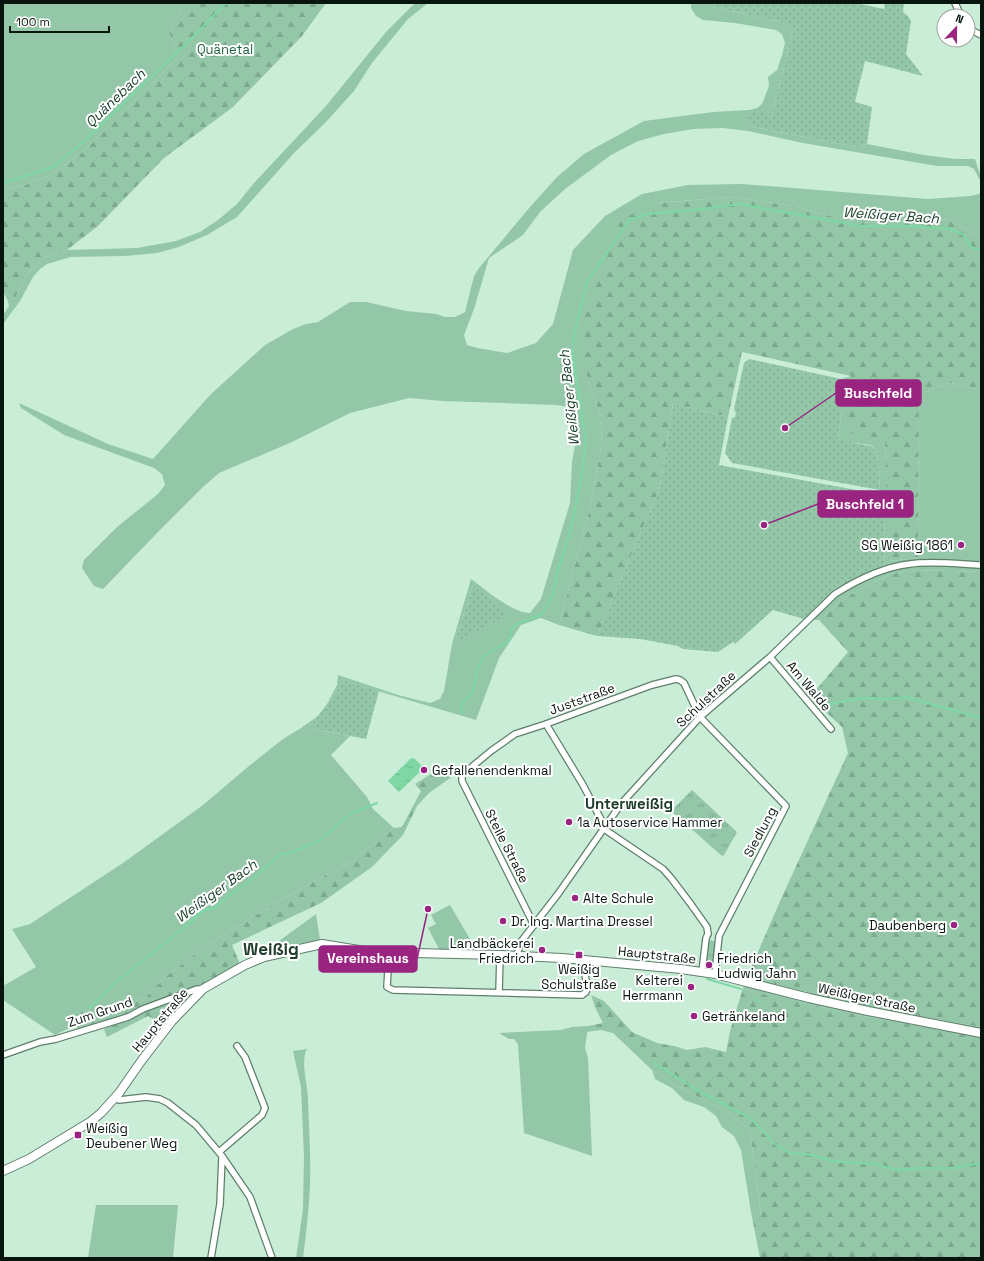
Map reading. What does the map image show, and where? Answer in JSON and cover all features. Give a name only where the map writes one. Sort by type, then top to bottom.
[{"type":"street","name":"Schulstraße","points":[[517,956],[520,943],[558,894],[621,804],[700,717],[770,657],[836,594],[886,568],[910,563],[981,565]]},
{"type":"street","name":"Am Walde","points":[[770,657],[831,729]]},
{"type":"street","name":"Juststraße","points":[[462,775],[506,739],[515,734],[546,724],[652,684],[676,678],[684,683],[700,717]]},
{"type":"street","name":"Siedlung","points":[[700,717],[786,806],[719,936],[715,974]]},
{"type":"street","points":[[546,724],[583,785],[607,831],[655,863],[670,876],[707,927],[708,934],[706,938],[702,972]]},
{"type":"street","name":"Steile Straße","points":[[462,775],[462,781],[534,925]]},
{"type":"street","points":[[708,934],[719,936]]},
{"type":"street","name":"Hauptstraße","points":[[3,1171],[29,1159],[90,1122],[101,1113],[116,1096],[172,1021],[203,989],[245,965],[264,957],[322,944],[371,952],[500,955],[648,965],[715,974],[749,983]]},
{"type":"street","points":[[389,952],[387,987],[390,990],[582,995],[586,992],[587,988],[585,974],[586,960]]},
{"type":"street","points":[[499,992],[500,955]]},
{"type":"street","name":"Weißiger Straße","points":[[749,983],[868,1011],[981,1033]]},
{"type":"street","name":"Zum Grund","points":[[3,1055],[40,1042],[56,1039],[128,1017],[143,1009],[197,989],[203,989]]},
{"type":"street","points":[[212,1258],[220,1204],[221,1154],[262,1115],[265,1108],[245,1057],[237,1046]]},
{"type":"street","points":[[116,1096],[119,1100],[153,1097],[168,1103],[196,1125],[221,1154],[250,1197],[272,1258]]},
{"type":"green space","points":[[3,3],[185,3],[169,33],[179,57],[83,152],[48,176],[23,186],[3,188]]},
{"type":"green space","name":"Quänetal","points":[[185,3],[326,3],[302,36],[233,107],[164,158],[98,226],[67,250],[43,258],[26,275],[15,298],[3,292],[3,188],[23,186],[48,176],[83,152],[179,57],[169,33]]},
{"type":"green space","points":[[415,3],[428,3],[408,19],[372,63],[354,91],[325,123],[294,153],[237,217],[207,235],[179,247],[157,253],[125,256],[71,257],[47,264],[33,277],[20,301],[3,324],[3,315],[9,306],[3,292],[15,298],[26,275],[43,258],[67,250],[137,248],[176,241],[200,232],[218,220],[237,204],[254,183],[326,106],[386,32]]},
{"type":"green space","points":[[691,3],[706,3],[713,7],[782,22],[793,31],[772,115],[748,126],[857,147],[867,144],[924,155],[955,159],[975,159],[981,177],[981,182],[974,169],[968,166],[937,166],[803,143],[748,131],[723,128],[693,129],[664,134],[638,141],[611,155],[565,189],[540,212],[523,235],[489,258],[474,309],[464,335],[467,345],[507,353],[536,343],[553,324],[573,250],[605,216],[642,194],[688,185],[742,184],[928,199],[971,196],[981,192],[981,238],[948,219],[871,223],[846,220],[793,206],[733,197],[656,203],[619,228],[611,262],[598,277],[588,382],[601,416],[602,442],[590,508],[559,625],[541,618],[521,625],[499,658],[476,720],[344,681],[328,702],[337,685],[338,675],[398,695],[430,703],[440,699],[444,691],[452,644],[471,579],[507,605],[523,612],[530,613],[541,599],[570,503],[572,462],[577,434],[575,420],[568,407],[557,405],[443,401],[409,398],[350,413],[292,442],[219,473],[157,533],[103,589],[94,586],[82,568],[84,560],[117,527],[158,494],[165,485],[162,474],[154,468],[64,435],[21,408],[19,403],[108,444],[153,459],[211,394],[265,345],[293,329],[306,324],[318,322],[350,302],[366,302],[406,311],[436,314],[445,317],[455,317],[465,312],[474,276],[479,268],[557,177],[584,154],[644,121],[713,112],[750,110],[757,108],[762,104],[769,86],[768,77],[777,70],[782,55],[785,43],[782,34],[776,30],[735,23],[703,20],[696,16],[691,8]],"holes":[[[473,585],[508,614],[456,643],[457,635]]]},
{"type":"green space","points":[[706,3],[856,3],[884,9],[885,3],[904,3],[903,12],[911,21],[906,54],[923,76],[865,61],[855,102],[872,107],[867,144],[857,147],[748,126],[750,110],[772,115],[793,31],[782,22],[713,7]]},
{"type":"green space","points":[[733,197],[793,206],[846,220],[871,223],[948,219],[981,238],[981,390],[950,383],[919,394],[918,558],[889,561],[885,439],[845,432],[851,376],[742,352],[728,417],[673,404],[660,487],[597,636],[559,625],[590,508],[602,442],[601,416],[588,382],[583,349],[585,312],[598,277],[611,262],[605,258],[619,228],[617,221],[656,203]]},
{"type":"green space","points":[[749,359],[841,379],[845,384],[838,440],[871,446],[877,452],[880,490],[732,463],[725,453],[732,418],[735,417],[736,413],[734,409],[744,363]]},
{"type":"green space","points":[[851,376],[885,439],[890,561],[918,558],[919,394],[950,383],[981,390],[981,572],[917,570],[890,574],[846,597],[819,620],[804,619],[837,587],[881,569],[884,565],[885,532],[877,452],[871,445],[838,441],[845,385],[841,379]]},
{"type":"green space","points":[[673,404],[728,417],[719,465],[873,493],[880,496],[885,532],[884,565],[881,569],[837,587],[804,619],[773,610],[735,644],[733,642],[718,652],[683,649],[678,646],[640,639],[597,636],[660,487]]},
{"type":"green space","points":[[917,570],[981,572],[981,1027],[889,1011],[880,1007],[874,1008],[848,1003],[823,997],[807,991],[804,992],[771,983],[756,976],[752,978],[747,977],[848,753],[842,727],[810,697],[848,652],[819,620],[846,597],[890,574]]},
{"type":"green space","points":[[473,585],[509,614],[456,643],[457,635]]},
{"type":"green space","points":[[344,681],[379,691],[366,739],[309,728]]},
{"type":"green space","points":[[318,716],[309,728],[350,736],[331,755],[367,797],[373,809],[394,828],[352,861],[284,898],[206,946],[165,977],[146,997],[86,1021],[85,1007],[74,1013],[76,1025],[55,1035],[3,1000],[3,986],[36,967],[12,929],[30,924],[123,863],[203,805],[283,739]]},
{"type":"green space","points":[[439,769],[453,776],[429,793],[417,806],[403,835],[372,867],[321,903],[232,945],[240,964],[203,984],[143,1006],[122,1016],[78,1030],[73,1013],[85,1007],[87,1021],[146,997],[165,977],[206,946],[284,898],[352,861],[394,828],[402,827],[421,791],[415,784]]},
{"type":"green space","points":[[692,790],[737,832],[722,856],[671,811]]},
{"type":"green space","points":[[450,905],[473,944],[473,950],[439,949],[428,928],[436,924],[431,915]]},
{"type":"green space","points":[[316,914],[320,940],[293,945],[265,954],[264,952]]},
{"type":"green space","points":[[711,940],[716,942],[712,968],[706,967],[705,965],[708,942]]},
{"type":"green space","points":[[756,976],[771,983],[804,992],[807,991],[856,1005],[877,1007],[889,1011],[981,1027],[981,1036],[863,1016],[799,1002],[795,999],[770,993],[760,995],[743,988],[747,977],[752,978]]},
{"type":"green space","points":[[743,988],[760,995],[770,993],[795,999],[799,1002],[863,1016],[981,1036],[981,1258],[760,1258],[751,1212],[761,1215],[750,1130],[725,1111],[673,1084],[652,1070],[613,1033],[601,1030],[586,1032],[588,1026],[603,1023],[591,995],[604,1001],[632,1032],[657,1043],[687,1050],[705,1047],[726,1052],[730,1031]]},
{"type":"green space","points":[[180,998],[183,1000],[178,1009],[166,1022],[156,1021],[148,1016],[107,1037],[104,1029],[133,1017],[145,1010]]},
{"type":"green space","points":[[588,1026],[585,1048],[588,1058],[592,1156],[524,1133],[518,1044],[514,1039],[509,1039],[499,1033],[561,1030],[572,1027]]},
{"type":"green space","points":[[307,1049],[304,1066],[308,1094],[310,1194],[303,1258],[296,1258],[303,1209],[304,1157],[301,1087],[293,1051]]},
{"type":"green space","points":[[652,1070],[673,1084],[725,1111],[750,1130],[761,1216],[751,1212],[741,1150],[734,1136],[722,1127],[716,1116],[704,1107],[684,1100],[672,1088],[655,1079]]},
{"type":"green space","points":[[96,1205],[178,1205],[173,1258],[88,1258]]},
{"type":"water","points":[[411,758],[415,759],[424,768],[399,792],[388,781]]},
{"type":"waterway","name":"Quänebach","points":[[3,183],[53,167],[82,143],[191,39],[226,3]]},
{"type":"waterway","name":"Weißiger Bach","points":[[462,713],[461,704],[473,692],[477,669],[484,656],[509,640],[512,628],[517,624],[542,614],[553,595],[580,486],[586,441],[572,351],[575,331],[587,282],[629,220],[647,214],[740,204],[861,226],[911,226],[950,229],[964,235],[971,247],[981,250]]},
{"type":"waterway","points":[[823,706],[854,699],[887,699],[906,697],[981,718]]},
{"type":"waterway","name":"Weißiger Bach","points":[[89,1008],[116,982],[190,923],[202,911],[214,908],[235,891],[247,884],[281,854],[288,854],[319,841],[350,814],[377,803]]},
{"type":"waterway","points":[[707,979],[741,989]]},
{"type":"waterway","points":[[653,1062],[697,1090],[750,1118],[775,1144],[789,1153],[812,1155],[832,1161],[875,1164],[897,1170],[918,1168],[954,1168],[981,1163]]},
{"type":"place","name":"Buschfeld","points":[[785,428]]},
{"type":"place","name":"Buschfeld 1","points":[[764,525]]},
{"type":"place","name":"SG Weißig 1861","points":[[961,545]]},
{"type":"place","name":"Gefallenendenkmal","points":[[424,770]]},
{"type":"place","name":"1a Autoservice Hammer","points":[[569,822]]},
{"type":"place","name":"Alte Schule","points":[[575,898]]},
{"type":"place","name":"Vereinshaus","points":[[428,909]]},
{"type":"place","name":"Dr. Ing. Martina Dressel","points":[[503,921]]},
{"type":"place","name":"Daubenberg","points":[[954,925]]},
{"type":"place","name":"Landbäckerei Friedrich","points":[[542,950]]},
{"type":"place","name":"Weißig Schulstraße","points":[[579,955]]},
{"type":"place","name":"Friedrich Ludwig Jahn","points":[[709,965]]},
{"type":"place","name":"Kelterei Herrmann","points":[[691,987]]},
{"type":"place","name":"Getränkeland","points":[[694,1016]]},
{"type":"place","name":"Weißig Deubener Weg","points":[[78,1135]]},
{"type":"district","name":"Unterweißig","points":[[629,803]]},
{"type":"district","name":"Weißig","points":[[271,949]]}]
